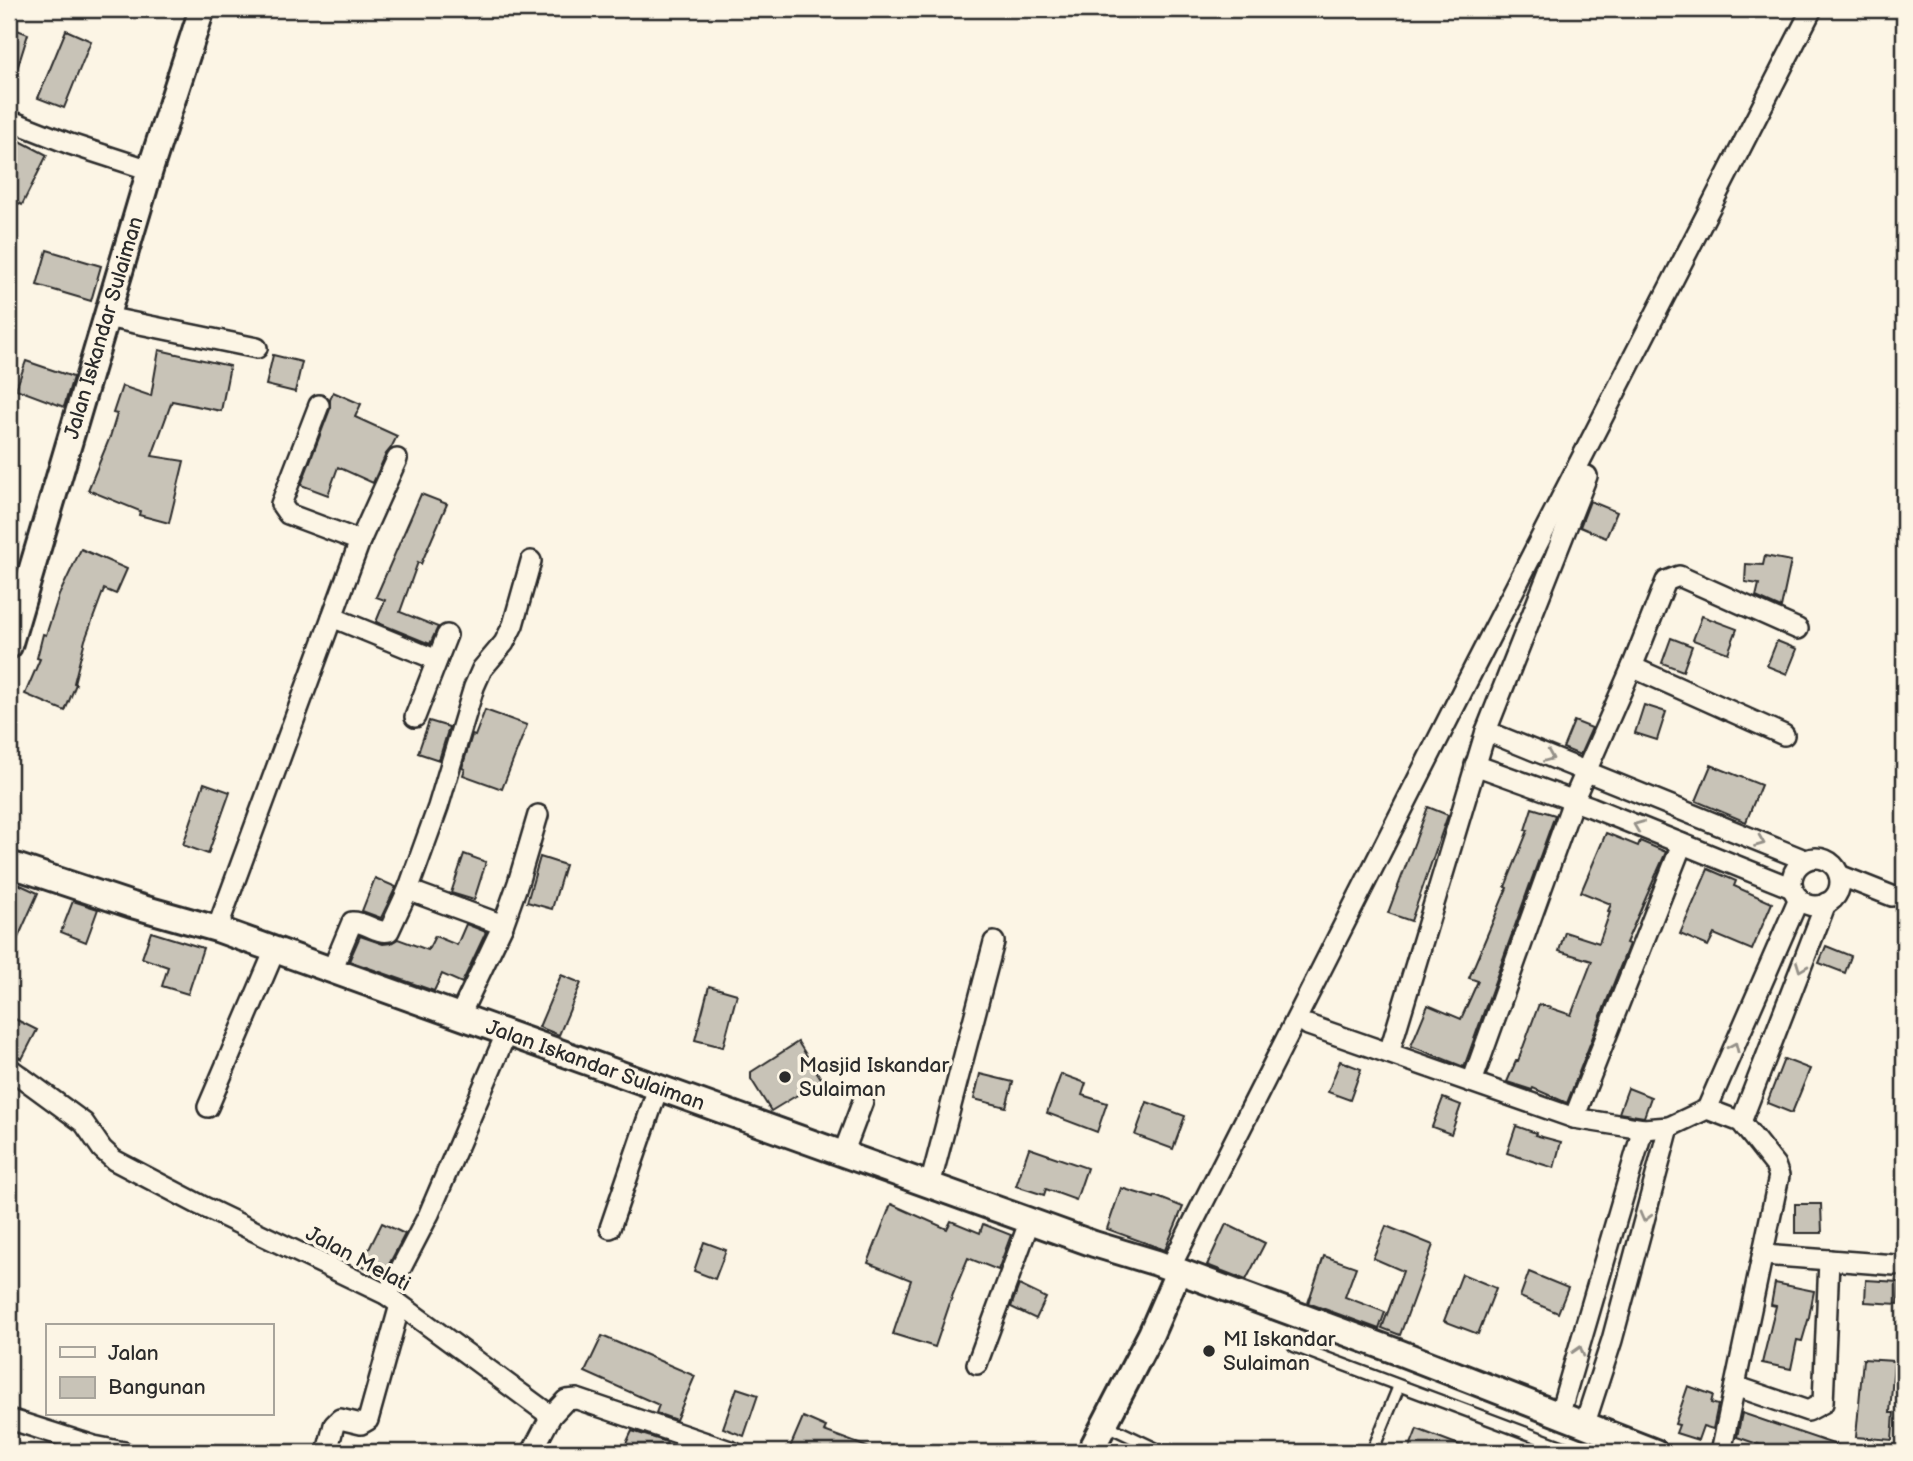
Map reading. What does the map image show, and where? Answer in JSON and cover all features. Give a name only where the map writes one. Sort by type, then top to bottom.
[{"type":"street","name":"Jalan Iskandar Sulaiman","points":[[9,642],[201,9]]},
{"type":"street","points":[[1090,1452],[1151,1334],[1174,1270],[1474,668],[1812,9]]},
{"type":"street","points":[[9,120],[70,144],[150,170]]},
{"type":"street","points":[[107,317],[257,348]]},
{"type":"street","points":[[319,405],[281,504],[288,514],[360,541]]},
{"type":"street","points":[[217,929],[360,541],[397,459]]},
{"type":"street","points":[[1389,1053],[1486,731],[1587,477]]},
{"type":"street","points":[[331,970],[352,922],[387,933],[408,890],[438,807],[474,687],[482,669],[505,643],[513,625],[531,561]]},
{"type":"street","points":[[1472,1082],[1573,801],[1632,667],[1666,581],[1672,576],[1686,578],[1798,629]]},
{"type":"street","points":[[332,617],[437,660]]},
{"type":"street","points":[[415,717],[447,635]]},
{"type":"street","points":[[1632,667],[1784,735]]},
{"type":"street","points":[[1486,731],[1805,860],[1814,858],[1830,862],[1839,875],[1892,896]]},
{"type":"street","points":[[1475,765],[1682,844],[1796,893],[1810,905],[1826,903]]},
{"type":"street","points":[[458,1017],[503,925],[519,883],[538,815]]},
{"type":"street","points":[[1574,1118],[1682,844]]},
{"type":"street","points":[[1308,1025],[1574,1118],[1643,1129],[1669,1127],[1707,1109],[1796,893],[1794,872],[1805,860]]},
{"type":"street","name":"Jalan Iskandar Sulaiman","points":[[11,870],[217,929],[1094,1244],[1174,1270],[1398,1352],[1655,1452]]},
{"type":"street","points":[[1741,1122],[1826,903],[1838,892],[1839,875]]},
{"type":"street","points":[[408,890],[503,925]]},
{"type":"street","points":[[930,1185],[994,942]]},
{"type":"street","points":[[208,1107],[275,950]]},
{"type":"street","points":[[327,1452],[334,1425],[340,1419],[361,1424],[368,1420],[394,1300],[506,1034]]},
{"type":"street","name":"Jalan Melati","points":[[9,1068],[84,1123],[102,1149],[114,1160],[394,1300],[551,1416]]},
{"type":"street","points":[[610,1228],[658,1088]]},
{"type":"street","points":[[843,1154],[863,1101]]},
{"type":"street","points":[[1707,1109],[1741,1122],[1775,1165],[1779,1176],[1721,1452]]},
{"type":"street","points":[[1584,1426],[1612,1340],[1669,1127]]},
{"type":"street","points":[[1559,1416],[1643,1129]]},
{"type":"street","points":[[1632,1166],[1657,1172]]},
{"type":"street","points":[[976,1364],[1030,1220]]},
{"type":"street","points":[[1763,1255],[1895,1265]]},
{"type":"street","points":[[1735,1387],[1808,1411],[1822,1403],[1829,1260]]},
{"type":"street","points":[[532,1452],[551,1416],[566,1400],[577,1399],[733,1452]]},
{"type":"street","points":[[9,1419],[94,1446],[124,1452]]},
{"type":"lane","points":[[1294,1346],[1577,1452]]},
{"type":"lane","points":[[1372,1452],[1399,1386]]},
{"type":"lane","points":[[1104,1424],[1163,1452]]},
{"type":"building","points":[[9,27],[28,34],[13,82],[9,82]]},
{"type":"building","points":[[66,30],[91,41],[64,108],[38,98]]},
{"type":"building","points":[[20,141],[47,155],[22,205],[9,198],[9,159],[13,160]]},
{"type":"building","points":[[47,250],[101,266],[91,301],[37,285]]},
{"type":"building","points":[[159,350],[230,366],[221,411],[172,401],[152,456],[184,461],[169,523],[139,515],[140,511],[88,490],[110,437],[117,414],[113,413],[122,386],[151,396]]},
{"type":"building","points":[[273,355],[302,362],[295,392],[266,385]]},
{"type":"building","points":[[26,361],[73,377],[64,407],[16,389]]},
{"type":"building","points":[[333,392],[361,404],[355,417],[397,436],[373,483],[338,467],[328,495],[301,485],[330,409]]},
{"type":"building","points":[[421,494],[447,504],[421,564],[418,562],[400,612],[438,627],[430,644],[376,622],[385,600],[376,597]]},
{"type":"building","points":[[1590,501],[1617,512],[1606,538],[1580,527]]},
{"type":"building","points":[[81,549],[127,569],[116,594],[104,589],[85,640],[74,683],[76,684],[65,711],[25,694],[40,659],[37,658],[43,634],[46,635],[59,595]]},
{"type":"building","points":[[1765,556],[1791,561],[1781,608],[1756,597],[1759,584],[1745,582],[1746,564],[1763,565]]},
{"type":"building","points":[[1702,616],[1737,629],[1728,653],[1693,640]]},
{"type":"building","points":[[1671,638],[1692,646],[1683,671],[1662,663]]},
{"type":"building","points":[[1777,641],[1797,649],[1787,674],[1767,666]]},
{"type":"building","points":[[1644,705],[1666,712],[1657,740],[1635,733]]},
{"type":"building","points":[[485,710],[527,725],[502,789],[463,775],[465,769],[462,768],[472,735],[475,736]]},
{"type":"building","points":[[429,721],[449,727],[439,760],[418,753]]},
{"type":"building","points":[[1574,721],[1592,728],[1580,755],[1563,748]]},
{"type":"building","points":[[1711,765],[1761,785],[1746,822],[1696,801]]},
{"type":"building","points":[[204,783],[230,792],[208,854],[183,845]]},
{"type":"building","points":[[1428,807],[1448,815],[1411,921],[1388,913]]},
{"type":"building","points":[[1532,808],[1555,815],[1464,1067],[1411,1046],[1428,1005],[1461,1019],[1478,981],[1469,978],[1507,888],[1505,887],[1528,830],[1525,830]]},
{"type":"building","points":[[1606,833],[1638,846],[1640,841],[1666,852],[1626,943],[1629,944],[1567,1103],[1533,1088],[1532,1090],[1507,1082],[1518,1061],[1539,1004],[1571,1015],[1592,961],[1559,951],[1565,932],[1599,943],[1611,904],[1581,892]]},
{"type":"building","points":[[464,854],[486,862],[474,900],[451,893]]},
{"type":"building","points":[[540,857],[565,865],[552,909],[527,902]]},
{"type":"building","points":[[1708,869],[1736,881],[1734,886],[1772,903],[1752,950],[1714,934],[1708,946],[1680,934]]},
{"type":"building","points":[[375,878],[396,887],[381,918],[362,911]]},
{"type":"building","points":[[16,883],[38,893],[9,958],[9,900]]},
{"type":"building","points":[[73,901],[98,909],[86,942],[61,932]]},
{"type":"building","points":[[466,924],[486,932],[462,983],[442,974],[434,991],[349,961],[360,936],[383,944],[398,939],[428,950],[435,936],[457,945]]},
{"type":"building","points":[[151,932],[203,948],[188,994],[162,986],[168,967],[142,958]]},
{"type":"building","points":[[1826,946],[1851,956],[1845,973],[1819,963]]},
{"type":"building","points":[[561,975],[581,983],[559,1035],[539,1027]]},
{"type":"building","points":[[709,986],[737,994],[723,1047],[695,1040]]},
{"type":"building","points":[[13,1018],[37,1030],[22,1059],[9,1053],[9,1028]]},
{"type":"building","name":"Masjid Iskandar Sulaiman","points":[[798,1042],[822,1080],[771,1111],[751,1079],[751,1072]]},
{"type":"building","points":[[1784,1059],[1810,1069],[1792,1113],[1767,1103]]},
{"type":"building","points":[[1340,1061],[1361,1069],[1350,1100],[1328,1092]]},
{"type":"building","points":[[980,1074],[1013,1082],[1006,1107],[974,1099]]},
{"type":"building","points":[[1061,1074],[1086,1083],[1082,1095],[1107,1103],[1097,1132],[1047,1113]]},
{"type":"building","points":[[1628,1088],[1651,1097],[1644,1117],[1619,1113]]},
{"type":"building","points":[[1443,1098],[1461,1105],[1451,1134],[1432,1127]]},
{"type":"building","points":[[1147,1102],[1185,1116],[1173,1149],[1135,1135]]},
{"type":"building","points":[[1516,1126],[1536,1133],[1535,1135],[1561,1142],[1554,1168],[1507,1153]]},
{"type":"building","points":[[1029,1148],[1087,1168],[1076,1200],[1046,1189],[1044,1195],[1016,1186]]},
{"type":"building","points":[[1121,1188],[1154,1198],[1155,1196],[1183,1207],[1165,1250],[1107,1229]]},
{"type":"building","points":[[891,1204],[947,1229],[951,1221],[980,1233],[983,1224],[1011,1235],[998,1270],[968,1258],[935,1347],[893,1334],[911,1280],[868,1263]]},
{"type":"building","points":[[1795,1204],[1821,1204],[1822,1233],[1795,1233]]},
{"type":"building","points":[[382,1223],[405,1234],[383,1276],[361,1265]]},
{"type":"building","points":[[1226,1224],[1265,1243],[1246,1280],[1207,1265]]},
{"type":"building","points":[[1386,1226],[1433,1245],[1400,1335],[1382,1328],[1403,1271],[1373,1258]]},
{"type":"building","points":[[704,1242],[726,1250],[715,1279],[694,1271]]},
{"type":"building","points":[[1324,1256],[1356,1267],[1345,1297],[1385,1312],[1379,1329],[1308,1303]]},
{"type":"building","points":[[1529,1272],[1568,1288],[1558,1313],[1520,1297]]},
{"type":"building","points":[[1462,1274],[1496,1288],[1478,1334],[1444,1321]]},
{"type":"building","points":[[1866,1280],[1899,1282],[1898,1304],[1865,1302]]},
{"type":"building","points":[[1775,1283],[1814,1291],[1802,1341],[1797,1340],[1791,1369],[1762,1363],[1776,1306],[1771,1305]]},
{"type":"building","points":[[1019,1285],[1046,1298],[1036,1319],[1011,1307]]},
{"type":"building","points":[[602,1336],[695,1376],[676,1420],[656,1413],[659,1405],[585,1372]]},
{"type":"building","points":[[1863,1359],[1894,1361],[1890,1413],[1894,1413],[1892,1440],[1856,1437]]},
{"type":"building","points":[[1688,1386],[1713,1395],[1711,1403],[1718,1405],[1713,1429],[1703,1426],[1698,1440],[1676,1433],[1679,1425],[1675,1424]]},
{"type":"building","points":[[737,1388],[758,1395],[744,1436],[723,1428]]},
{"type":"building","points":[[1742,1413],[1848,1449],[1847,1452],[1781,1452],[1737,1437]]},
{"type":"building","points":[[803,1417],[826,1427],[824,1431],[875,1452],[788,1452]]},
{"type":"building","points":[[1417,1429],[1475,1451],[1475,1452],[1408,1452]]},
{"type":"building","points":[[632,1431],[667,1442],[666,1445],[683,1452],[622,1452]]},
{"type":"place","name":"Masjid Iskandar Sulaiman","points":[[785,1077]]},
{"type":"place","name":"MI Iskandar Sulaiman","points":[[1209,1351]]}]
